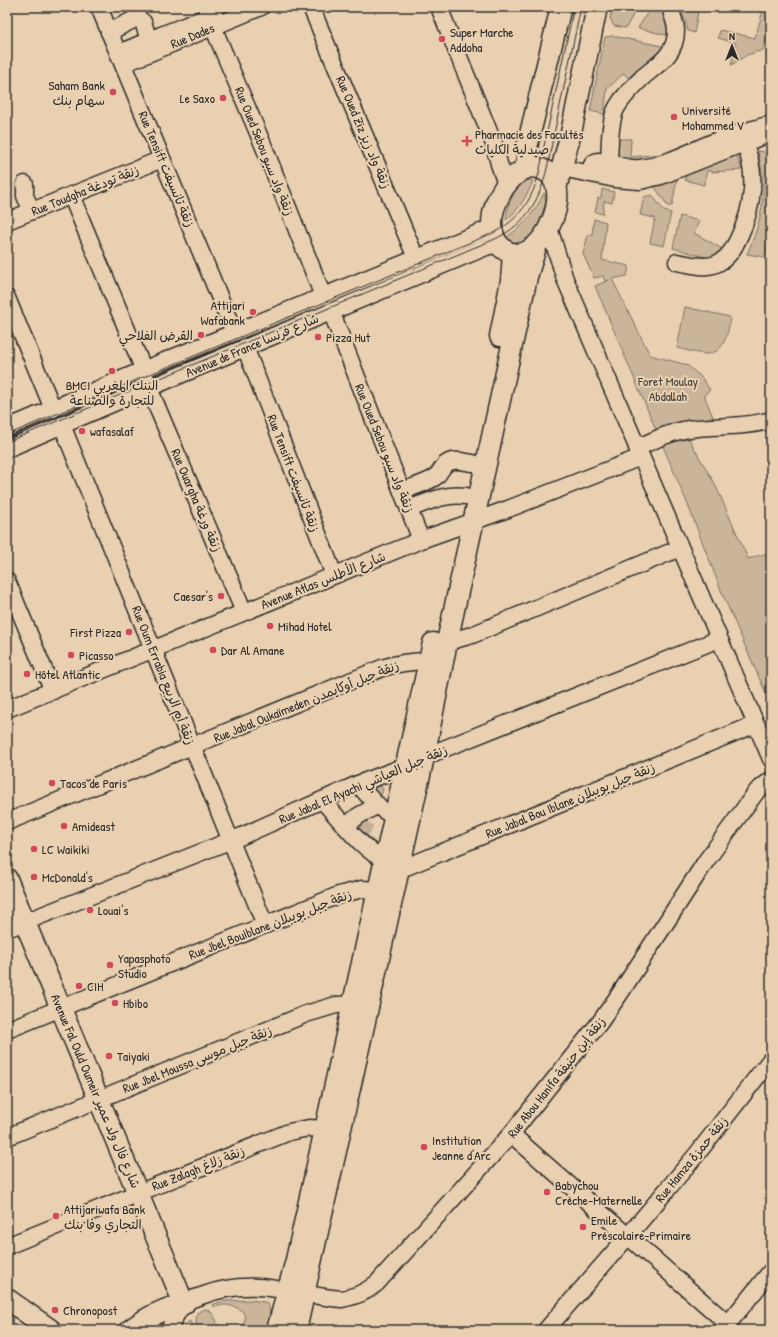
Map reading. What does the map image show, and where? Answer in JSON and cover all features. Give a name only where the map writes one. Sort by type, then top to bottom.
[{"type":"main road","points":[[466,523],[466,496],[512,272],[501,241],[494,208],[497,199],[516,175],[528,142],[561,7]]},
{"type":"main road","points":[[296,1330],[296,1292],[333,1118],[361,1004],[389,866],[395,816],[406,766],[437,649],[466,523],[527,277],[542,239],[552,220],[556,203],[559,177],[571,134],[597,7]]},
{"type":"main road","points":[[516,175],[536,167],[551,175],[559,177]]},
{"type":"main road","points":[[501,241],[523,253],[542,239]]},
{"type":"main road","points":[[361,1004],[378,890],[389,866],[424,757],[437,649]]},
{"type":"main road","name":"Avenue Fal Ould Oumeir شارع فال ولد عمير","points":[[7,879],[184,1304]]},
{"type":"main road","points":[[277,1330],[296,1292]]},
{"type":"main road","points":[[7,1299],[51,1330]]},
{"type":"main road","points":[[130,1330],[159,1311],[184,1304]]},
{"type":"street","name":"Rue Tensift زنقة تانسيفت","points":[[99,7],[234,332]]},
{"type":"street","name":"Rue Dades","points":[[121,58],[231,7]]},
{"type":"street","name":"Rue Dades","points":[[121,58],[149,40],[209,17],[261,7]]},
{"type":"street","name":"Rue Oued Ziz زنقة واد زيز","points":[[311,7],[416,258]]},
{"type":"street","points":[[438,7],[494,144],[506,158],[516,175]]},
{"type":"street","points":[[609,163],[612,124],[616,111],[626,95],[664,60],[674,44],[676,30],[670,7]]},
{"type":"street","name":"Rue Oued Sebou زنقة واد سبو","points":[[209,17],[264,147],[323,296]]},
{"type":"street","points":[[109,32],[135,19],[139,19],[143,22],[149,40]]},
{"type":"street","points":[[589,173],[594,163],[602,161],[628,168],[650,166],[684,155],[722,139],[771,124]]},
{"type":"street","points":[[559,177],[589,173],[615,179],[640,181],[661,176],[761,137]]},
{"type":"street","points":[[676,262],[704,266],[714,265],[722,261],[733,250],[742,231],[751,204],[751,164],[744,143]]},
{"type":"street","name":"Rue Toudgha زنقة تودغة","points":[[7,221],[162,159]]},
{"type":"street","points":[[25,184],[25,196],[32,211]]},
{"type":"street","points":[[71,195],[143,369]]},
{"type":"street","points":[[542,239],[565,279],[771,759]]},
{"type":"street","name":"Avenue de France شارع فرنسا","points":[[7,428],[143,369],[416,258],[501,241]]},
{"type":"street","name":"Avenue de France شارع فرنسا","points":[[7,449],[331,311],[501,241]]},
{"type":"street","points":[[7,298],[52,408]]},
{"type":"street","name":"Rue Oued Sebou زنقة واد سبو","points":[[331,311],[421,540]]},
{"type":"street","name":"Rue Tensift زنقة تانسيفت","points":[[245,348],[334,576]]},
{"type":"street","name":"Rue Ouargha زنقة ورغة","points":[[143,369],[149,388],[244,612]]},
{"type":"street","name":"Avenue Atlas شارع الأطلس","points":[[7,709],[421,540],[508,509],[639,452],[660,437],[688,429],[752,424],[771,420]]},
{"type":"street","name":"Rue Oum Errabia زنقة أم الربيع","points":[[62,426],[265,925]]},
{"type":"street","points":[[402,490],[432,478],[449,462],[456,460],[473,463]]},
{"type":"street","points":[[432,478],[440,497]]},
{"type":"street","points":[[409,509],[440,497],[466,496]]},
{"type":"street","name":"Rue Jabal Oukaïmeden زنقة جبل أوكايمدن","points":[[7,822],[387,666],[413,661],[437,649],[680,548]]},
{"type":"street","points":[[7,581],[52,690]]},
{"type":"street","name":"Rue Jabal El Ayachi زنقة جبل العياشي","points":[[7,930],[231,840],[358,784],[406,766],[424,757],[719,639]]},
{"type":"street","name":"Rue Jabal Bou Iblane زنقة جبل بويبلان","points":[[389,866],[406,867],[756,724]]},
{"type":"street","name":"Rue Abou Hanifa زنقة اٍبن حنيفة","points":[[184,1304],[211,1292],[240,1287],[270,1287],[342,1299],[354,1297],[377,1284],[511,1134],[600,1022],[620,995],[706,861],[757,791],[771,780]]},
{"type":"street","points":[[358,784],[375,855],[389,866]]},
{"type":"street","points":[[322,800],[346,826]]},
{"type":"street","points":[[346,826],[367,822],[386,812],[395,816]]},
{"type":"street","points":[[346,826],[358,816],[367,822]]},
{"type":"street","name":"Rue Jbel Bouiblane زنقة جبل بويبلان","points":[[7,1030],[346,892],[362,889],[378,890]]},
{"type":"street","name":"Rue Jbel Moussa زنقة جبل موسى","points":[[7,1137],[306,1014],[328,1007],[361,1004]]},
{"type":"street","name":"Rue Hamza زنقة حمزة","points":[[546,1330],[697,1154],[771,1059]]},
{"type":"street","name":"Rue Zalagh زنقة زلاغ","points":[[7,1246],[289,1132],[309,1128],[333,1118]]},
{"type":"street","points":[[511,1134],[628,1236],[726,1327],[771,1271]]},
{"type":"street","points":[[169,1330],[174,1318],[184,1304]]},
{"type":"green space","points":[[613,7],[637,7],[626,28],[614,26],[610,18]]},
{"type":"green space","points":[[651,7],[667,7],[673,37],[638,28]]},
{"type":"green space","points":[[681,7],[699,7],[694,33],[688,31]]},
{"type":"green space","points":[[764,7],[771,7],[771,20],[763,50],[747,55],[731,65],[736,43],[718,38],[720,30],[755,38]]},
{"type":"green space","points":[[613,36],[667,47],[637,88],[624,73],[607,89],[604,114],[590,111],[605,37]]},
{"type":"green space","points":[[618,139],[631,139],[630,157],[662,154],[665,166],[618,170]]},
{"type":"green space","points":[[735,151],[742,170],[712,172],[707,170],[704,185],[685,180],[686,172]]},
{"type":"green space","points":[[758,151],[771,153],[771,166],[768,179],[771,180],[771,223],[765,257],[747,254],[762,208],[763,178]]},
{"type":"green space","points":[[677,178],[672,206],[668,206],[654,186]]},
{"type":"green space","points":[[525,180],[533,181],[522,202],[515,212],[506,220],[514,192]]},
{"type":"green space","points":[[602,189],[614,192],[612,203],[604,201],[603,214],[595,212],[598,198],[601,198]]},
{"type":"green space","points":[[544,193],[546,202],[535,235],[519,245],[504,239],[517,230],[527,219]]},
{"type":"green space","points":[[652,195],[664,211],[671,213],[664,246],[650,243],[655,218],[640,215],[644,197]]},
{"type":"green space","points":[[680,216],[699,221],[694,233],[726,251],[720,261],[673,248]]},
{"type":"green space","name":"Foret Moulay Abdallah","points":[[594,219],[606,222],[602,260],[629,266],[627,276],[612,279],[650,355],[687,365],[702,378],[710,390],[704,395],[713,417],[707,424],[686,433],[715,484],[748,559],[771,552],[771,705],[722,593],[688,505],[595,286],[609,280],[605,281],[603,276],[594,278],[583,254],[588,235],[592,235]]},
{"type":"green space","points":[[685,307],[730,317],[727,336],[717,351],[705,354],[677,348]]},
{"type":"green space","points":[[379,786],[383,789],[380,799],[370,789]]},
{"type":"green space","points":[[251,1300],[265,1302],[268,1305],[270,1314],[266,1329],[238,1330],[245,1320],[243,1312],[231,1306],[213,1306],[214,1304],[224,1301]]},
{"type":"green space","points":[[206,1309],[214,1315],[221,1330],[198,1330],[196,1322],[197,1313]]},
{"type":"green space","points":[[189,1321],[193,1324],[193,1330],[182,1330]]},
{"type":"tunnel","points":[[361,834],[366,822]]},
{"type":"tram line","points":[[7,435],[160,370],[493,233],[505,226],[524,208],[539,173],[574,7]]},
{"type":"tram line","points":[[7,442],[491,241],[517,225],[532,207],[538,196],[546,173],[581,7]]},
{"type":"place","name":"Super Marche Addoha","points":[[442,39]]},
{"type":"place","name":"Saham Bank سهام بنك","points":[[113,92]]},
{"type":"place","name":"Le Saxo","points":[[223,98]]},
{"type":"place","name":"Université Mohammed V","points":[[674,117]]},
{"type":"place","name":"Pharmacie des Facultés صيدلية الكليات","points":[[467,141]]},
{"type":"place","name":"Attijari Wafabank","points":[[253,312]]},
{"type":"place","name":"القرض الفلاحي","points":[[201,335]]},
{"type":"place","name":"Pizza Hut","points":[[318,337]]},
{"type":"place","name":"BMCI البنك المغربي للتجارة والصناعة","points":[[112,371]]},
{"type":"place","name":"wafasalaf","points":[[82,431]]},
{"type":"place","name":"Caesar's","points":[[221,596]]},
{"type":"place","name":"Mihad Hotel","points":[[270,626]]},
{"type":"place","name":"First Pizza","points":[[129,632]]},
{"type":"place","name":"Dar Al Amane","points":[[213,650]]},
{"type":"place","name":"Picasso","points":[[71,655]]},
{"type":"place","name":"Hôtel Atlantic","points":[[27,674]]},
{"type":"place","name":"Tacos de Paris","points":[[52,783]]},
{"type":"place","name":"Amideast","points":[[64,826]]},
{"type":"place","name":"LC Waikiki","points":[[34,849]]},
{"type":"place","name":"McDonald's","points":[[34,877]]},
{"type":"place","name":"Louai's","points":[[90,910]]},
{"type":"place","name":"Yapasphoto Studio","points":[[110,965]]},
{"type":"place","name":"CIH","points":[[79,986]]},
{"type":"place","name":"Hbibo","points":[[115,1003]]},
{"type":"place","name":"Taiyaki","points":[[109,1056]]},
{"type":"place","name":"Institution Jeanne d'Arc","points":[[424,1147]]},
{"type":"place","name":"Babychou Crèche-Maternelle","points":[[547,1192]]},
{"type":"place","name":"Attijariwafa Bank التجاري وفا بنك","points":[[56,1216]]},
{"type":"place","name":"Emile Préscolaire-Primaire","points":[[583,1227]]},
{"type":"place","name":"Chronopost","points":[[55,1310]]}]
